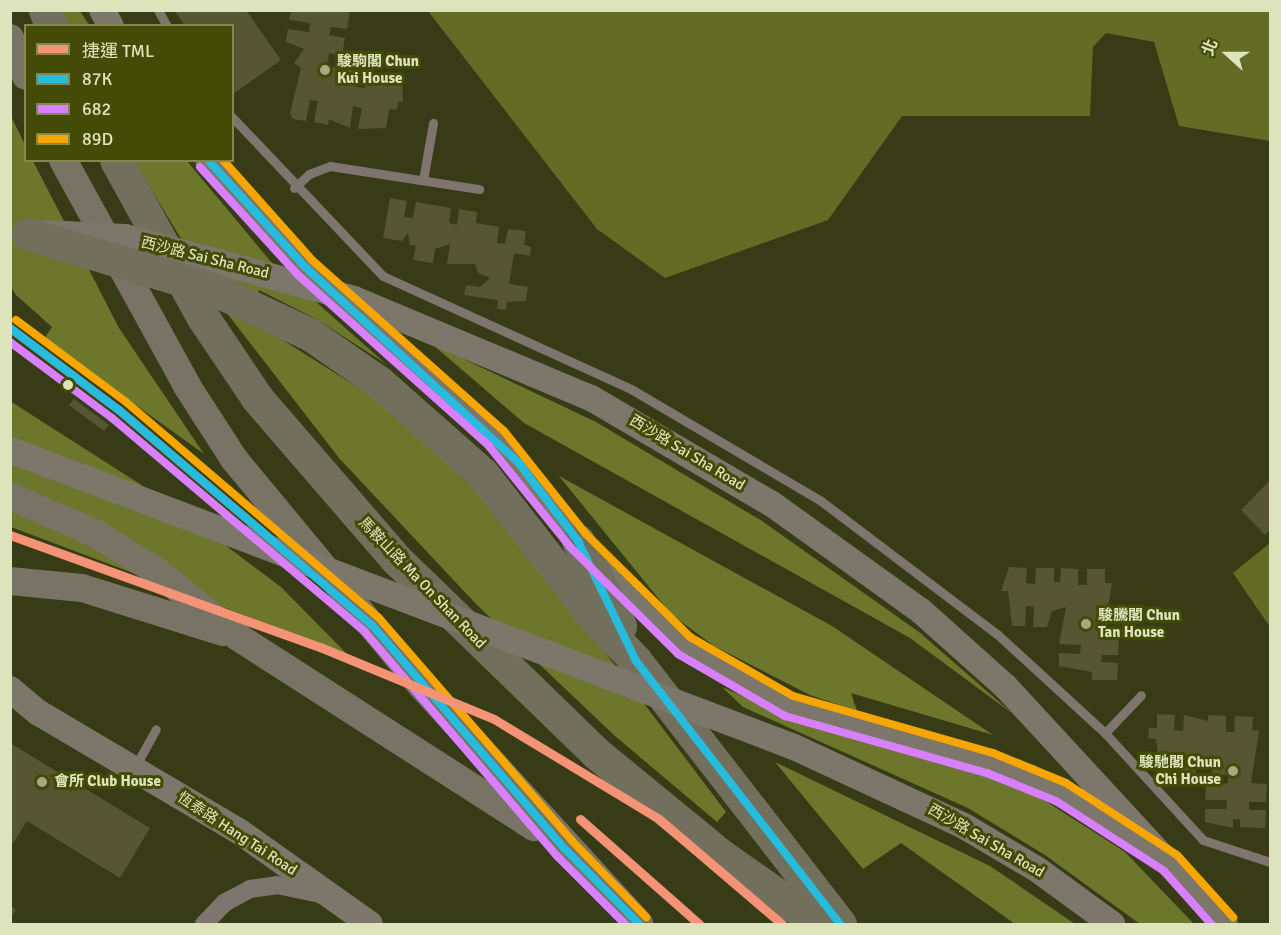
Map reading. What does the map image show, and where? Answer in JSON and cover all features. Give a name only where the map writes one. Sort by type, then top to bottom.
[{"type":"highway","name":"馬鞍山路 Ma On Shan Road","points":[[117,162],[202,316],[257,398],[397,560],[596,753],[722,856],[819,924]]},
{"type":"highway","points":[[19,233],[249,304],[330,346],[416,412],[482,473],[596,618],[636,661],[840,924]]},
{"type":"highway","points":[[579,541],[636,661]]},
{"type":"main road","points":[[102,10],[110,24]]},
{"type":"main road","points":[[10,38],[24,71]]},
{"type":"main road","points":[[64,162],[205,415],[296,537],[565,849],[639,924]]},
{"type":"main road","points":[[210,162],[305,267],[496,438],[579,541],[665,630],[745,684],[822,718],[1029,777],[1110,820],[1171,863]]},
{"type":"main road","name":"西沙路 Sai Sha Road","points":[[19,233],[124,237],[354,299],[591,398],[772,504],[860,565],[972,656],[1171,863],[1225,924]]},
{"type":"main road","name":"西沙路 Sai Sha Road","points":[[10,450],[794,747],[964,826],[1038,870],[1112,924]]},
{"type":"main road","points":[[10,496],[96,534],[170,580],[237,637],[374,720],[565,849]]},
{"type":"main road","points":[[10,581],[82,588],[237,637]]},
{"type":"main road","name":"恆泰路 Hang Tai Road","points":[[10,689],[25,704],[134,769],[331,896],[370,924]]},
{"type":"street","points":[[204,924],[224,903],[264,886],[331,896]]},
{"type":"lane","points":[[158,10],[166,24]]},
{"type":"lane","points":[[234,119],[294,188],[393,282],[631,389],[821,501],[964,607],[1105,734],[1203,840],[1270,862]]},
{"type":"lane","points":[[423,180],[433,123]]},
{"type":"lane","points":[[294,188],[309,174],[330,166],[479,189]]},
{"type":"lane","points":[[10,328],[119,410],[372,626]]},
{"type":"lane","points":[[1105,734],[1141,695]]},
{"type":"lane","points":[[134,769],[156,729]]},
{"type":"green space","points":[[61,11],[80,11],[88,24],[67,24]]},
{"type":"green space","points":[[428,11],[1270,11],[1270,141],[1179,126],[1154,42],[1106,33],[1093,47],[1090,116],[902,116],[828,220],[665,278],[597,229]]},
{"type":"green space","points":[[10,114],[24,143],[24,162],[34,162],[119,328],[204,454],[44,339],[52,327],[16,295],[10,285]]},
{"type":"green space","points":[[135,162],[188,162],[272,263],[386,364],[318,320],[259,290],[251,320],[378,400],[452,464],[515,533],[726,812],[717,822],[615,736],[477,605],[339,458],[223,308]]},
{"type":"green space","points":[[432,344],[596,422],[762,521],[919,632],[1013,714],[910,638],[524,423]]},
{"type":"green space","points":[[10,401],[168,502],[281,587],[347,654],[11,527]]},
{"type":"green space","points":[[559,476],[832,626],[993,735],[851,693],[857,711],[810,695],[714,646],[671,614]]},
{"type":"green space","points":[[1270,543],[1270,627],[1233,573]]},
{"type":"green space","points":[[722,687],[817,729],[993,775],[1033,793],[1125,852],[1194,924],[1140,924],[1045,855],[968,808],[743,707]]},
{"type":"green space","points":[[775,762],[990,866],[1075,924],[1015,924],[901,843],[863,869]]},
{"type":"building","points":[[174,10],[246,10],[281,60],[234,93],[234,24],[184,24]]},
{"type":"building","name":"駿駒閣 Chun Kui House","points":[[291,10],[350,11],[347,29],[331,27],[329,35],[345,38],[342,56],[329,53],[327,66],[359,71],[356,87],[365,88],[368,73],[402,78],[403,102],[398,101],[397,110],[389,109],[386,128],[358,129],[362,108],[353,106],[350,128],[329,119],[328,125],[314,122],[318,101],[310,100],[306,121],[293,119],[290,113],[301,68],[294,63],[304,49],[286,42],[288,29],[309,32],[310,23],[289,20]]},
{"type":"building","points":[[390,198],[407,201],[404,217],[413,218],[416,202],[451,208],[449,223],[457,225],[459,209],[477,212],[476,223],[499,227],[497,243],[505,244],[508,229],[526,231],[524,245],[531,247],[530,256],[514,253],[509,284],[528,287],[526,301],[507,302],[506,310],[497,309],[498,300],[464,295],[466,285],[480,287],[490,278],[478,273],[475,264],[447,264],[450,244],[435,249],[433,263],[413,260],[416,246],[410,245],[408,233],[402,241],[383,238]]},
{"type":"building","points":[[74,399],[109,425],[104,431],[69,405]]},
{"type":"building","points":[[1270,480],[1270,530],[1265,535],[1241,510]]},
{"type":"building","name":"駿騰閣 Chun Tan House","points":[[1009,567],[1027,568],[1026,583],[1035,584],[1036,568],[1054,568],[1054,582],[1060,582],[1061,568],[1078,569],[1078,585],[1087,585],[1087,569],[1105,569],[1105,583],[1112,583],[1103,637],[1119,637],[1118,655],[1102,655],[1101,662],[1118,663],[1117,680],[1092,680],[1092,672],[1059,666],[1059,653],[1080,654],[1081,645],[1059,644],[1066,607],[1052,611],[1047,627],[1033,627],[1034,607],[1026,606],[1025,626],[1012,626],[1008,591],[1001,591]]},
{"type":"building","name":"駿馳閣 Chun Chi House","points":[[1157,714],[1175,715],[1174,730],[1183,731],[1184,715],[1208,721],[1208,715],[1226,716],[1226,732],[1234,732],[1235,716],[1253,717],[1252,730],[1259,731],[1251,783],[1267,784],[1266,802],[1249,802],[1249,810],[1266,810],[1265,828],[1240,827],[1240,819],[1233,819],[1233,828],[1205,822],[1205,809],[1226,809],[1227,800],[1205,800],[1206,786],[1228,783],[1228,775],[1212,775],[1213,755],[1200,758],[1195,774],[1181,774],[1181,754],[1173,754],[1173,774],[1160,773],[1156,739],[1148,738],[1149,728],[1157,728]]},
{"type":"building","name":"會所 Club House","points":[[10,743],[150,828],[120,878],[27,821],[10,848]]},
{"type":"building","points":[[10,906],[16,910],[10,918]]},
{"type":"metro line","name":"TML","points":[[10,535],[320,647],[494,719],[659,819],[782,924]]},
{"type":"metro line","name":"TML","points":[[580,819],[699,924]]},
{"type":"transit line","name":"87K","points":[[210,162],[305,267],[518,462],[578,541],[636,661],[840,924]]},
{"type":"transit line","name":"89D","points":[[225,162],[312,260],[504,431],[586,534],[690,637],[793,696],[993,753],[1066,783],[1177,855],[1233,917]]},
{"type":"transit line","name":"682","points":[[200,167],[298,275],[488,445],[571,548],[678,654],[785,716],[987,773],[1056,801],[1164,871],[1211,924]]},
{"type":"transit line","name":"89D","points":[[16,320],[126,402],[379,618],[573,842],[646,917]]},
{"type":"transit line","name":"87K","points":[[10,328],[119,410],[372,625],[565,849],[639,924]]},
{"type":"transit line","name":"682","points":[[10,342],[112,418],[365,632],[557,856],[625,924]]},
{"type":"place","name":"駿駒閣 Chun Kui House","points":[[325,70]]},
{"type":"place","name":"駿騰閣 Chun Tan House","points":[[1086,624]]},
{"type":"place","name":"駿馳閣 Chun Chi House","points":[[1233,771]]},
{"type":"place","name":"會所 Club House","points":[[42,782]]}]
